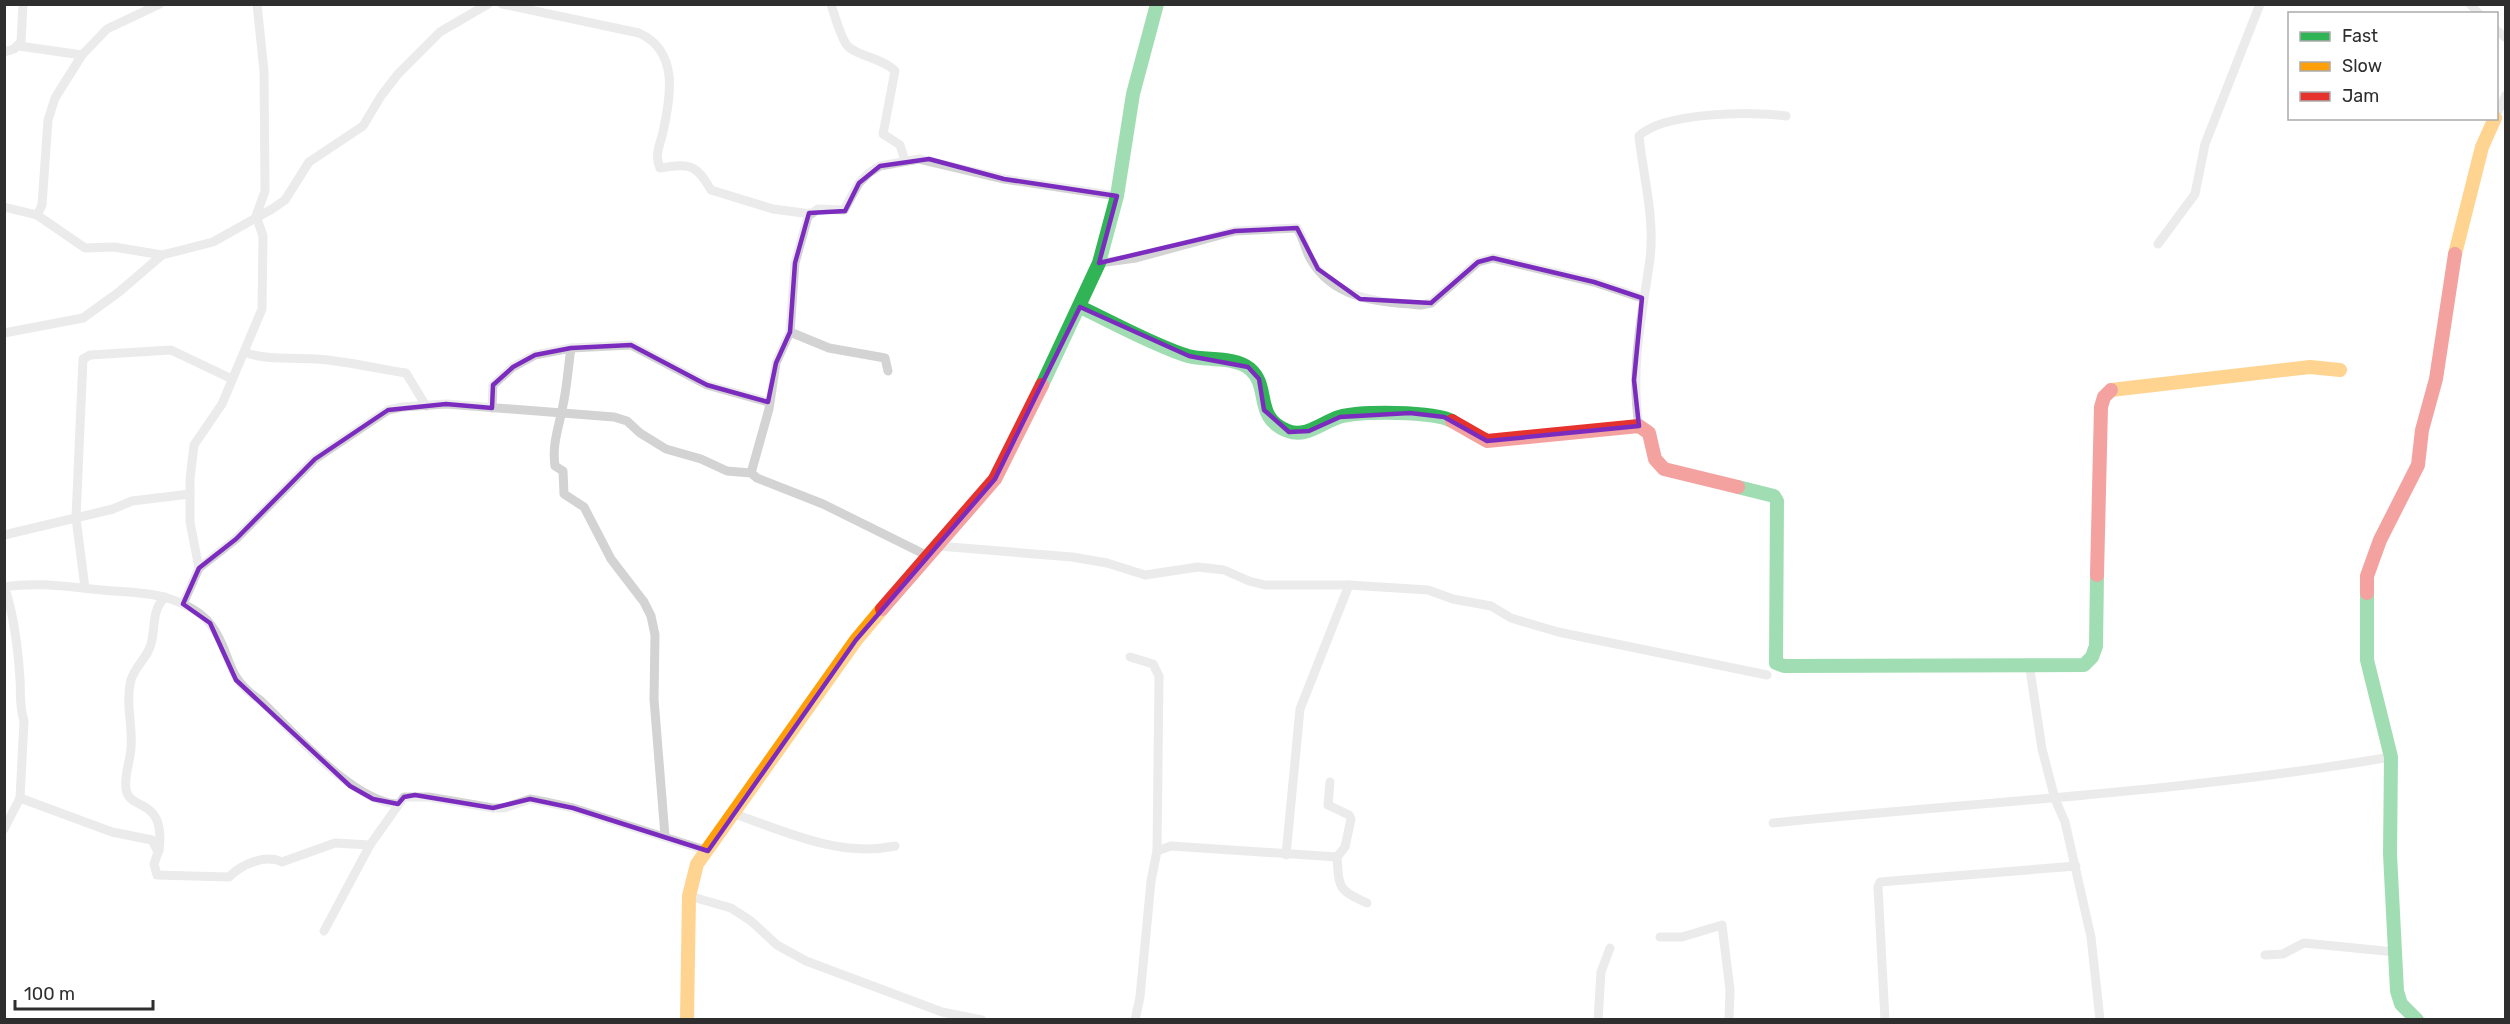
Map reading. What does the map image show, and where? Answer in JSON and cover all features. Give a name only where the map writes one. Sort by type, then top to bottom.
[{"type":"street","points":[[19,46],[22,37],[23,4]]},
{"type":"street","points":[[37,215],[44,191],[51,109],[82,56],[107,29],[160,4]]},
{"type":"street","points":[[199,568],[190,522],[194,445],[222,404],[262,309],[263,236],[256,216],[265,191],[264,71],[257,4]]},
{"type":"street","points":[[4,207],[37,215],[85,248],[114,247],[162,255],[213,242],[247,226],[256,216],[285,200],[309,162],[363,126],[376,102],[398,74],[440,32],[488,4]]},
{"type":"street","points":[[502,4],[639,33],[648,37],[665,55],[670,77],[663,131],[657,154],[660,168],[693,166],[704,175],[711,190],[773,208],[809,213],[818,209],[844,210],[859,183],[880,166],[929,159],[1004,179],[1117,196]]},
{"type":"street","points":[[831,4],[847,45],[863,55],[886,62],[895,71],[883,134],[900,144],[905,161]]},
{"type":"street","points":[[687,1020],[688,896],[697,864],[856,640],[926,555],[938,546],[995,479],[1080,307],[1098,263],[1117,196],[1133,94],[1157,4]]},
{"type":"street","points":[[2158,244],[2195,194],[2205,144],[2260,4]]},
{"type":"street","points":[[4,52],[19,46],[82,56]]},
{"type":"street","points":[[2498,112],[2505,95]]},
{"type":"street","points":[[1639,426],[1634,380],[1642,298],[1650,258],[1650,234],[1639,136],[1650,129],[1705,115],[1756,111],[1786,116]]},
{"type":"street","points":[[2417,1020],[2398,998],[2390,854],[2391,757],[2367,660],[2367,576],[2380,540],[2418,465],[2422,430],[2436,379],[2457,241],[2482,147],[2495,120]]},
{"type":"street","points":[[751,473],[767,417],[776,363],[790,332],[795,263],[809,213]]},
{"type":"street","points":[[1098,263],[1136,258],[1235,231],[1297,228],[1310,259],[1318,269],[1341,289],[1360,299],[1416,304],[1431,303],[1478,262],[1494,258],[1594,282],[1642,298]]},
{"type":"street","points":[[4,333],[83,318],[119,292],[162,255]]},
{"type":"street","points":[[1080,307],[1189,356],[1214,358],[1248,367],[1259,379],[1264,410],[1272,421],[1289,432],[1309,431],[1340,417],[1410,413],[1436,415],[1452,420],[1487,441],[1639,426],[1649,433],[1655,459],[1664,469],[1774,496],[1777,501],[1776,663],[1778,665],[2084,664],[2092,657],[2096,646],[2101,407],[2104,397],[2112,388],[2310,367],[2340,370]]},
{"type":"street","points":[[790,332],[829,348],[885,358],[888,371]]},
{"type":"street","points":[[492,408],[493,385],[513,367],[535,356],[571,348],[631,345],[707,385],[768,402]]},
{"type":"street","points":[[571,348],[562,414],[556,430],[553,453],[555,466],[563,471],[564,494],[584,507],[611,559],[644,602],[651,616],[655,635],[654,699],[665,836]]},
{"type":"street","points":[[85,588],[76,518],[83,359],[90,355],[171,350],[232,379]]},
{"type":"street","points":[[245,352],[254,357],[293,356],[406,373],[426,406]]},
{"type":"street","points":[[183,604],[199,568],[236,539],[315,459],[388,410],[446,404],[614,417],[627,421],[640,433],[666,449],[701,459],[727,471],[751,473],[757,478],[823,504],[926,555]]},
{"type":"street","points":[[4,535],[113,509],[132,501],[190,494]]},
{"type":"street","points":[[938,546],[1072,557],[1107,563],[1145,575],[1198,567],[1224,570],[1265,585],[1349,585],[1428,590],[1453,599],[1491,606],[1511,618],[1558,632],[1767,675]]},
{"type":"street","points":[[4,829],[20,798],[24,721],[20,709],[20,678],[5,586],[30,584],[165,597],[183,604],[210,623],[236,680],[246,691],[260,700],[350,786],[373,800],[398,804]]},
{"type":"street","points":[[1286,855],[1300,709],[1349,585]]},
{"type":"street","points":[[165,597],[156,606],[151,645],[136,668],[129,689],[131,747],[126,789],[129,795],[155,814],[161,830],[154,864],[157,875],[229,877],[243,864],[273,858],[282,862],[335,843],[370,845]]},
{"type":"street","points":[[1130,657],[1153,664],[1159,676],[1157,851],[1151,880],[1140,997],[1135,1020]]},
{"type":"street","points":[[2029,663],[2042,749],[2055,799],[2066,822],[2091,937],[2100,1020]]},
{"type":"street","points":[[1773,823],[1934,807],[2055,799],[2288,775],[2391,757]]},
{"type":"street","points":[[1330,782],[1328,805],[1349,815],[1351,819],[1345,847],[1337,856],[1338,883],[1342,890],[1367,903]]},
{"type":"street","points":[[324,931],[370,845],[404,796],[415,795],[493,808],[504,808],[530,800],[573,808],[708,851]]},
{"type":"street","points":[[20,798],[112,832],[152,840],[158,852]]},
{"type":"street","points":[[732,813],[822,844],[851,848],[895,846]]},
{"type":"street","points":[[1157,851],[1171,846],[1286,855],[1337,856]]},
{"type":"street","points":[[1885,1020],[1878,887],[1880,882],[2076,866]]},
{"type":"street","points":[[688,896],[731,908],[751,921],[777,945],[806,961],[942,1012],[982,1020]]},
{"type":"street","points":[[1660,937],[1682,937],[1722,925],[1730,990],[1729,1020]]},
{"type":"street","points":[[2265,955],[2283,954],[2304,944],[2395,951]]},
{"type":"street","points":[[1598,1020],[1601,972],[1610,948]]},
{"type":"highlighted area","points":[[929,159],[1004,179],[1117,196],[1099,263],[1235,231],[1297,228],[1318,269],[1360,299],[1431,303],[1478,262],[1493,258],[1594,282],[1642,298],[1634,380],[1639,426],[1487,441],[1444,417],[1410,413],[1340,417],[1309,431],[1289,432],[1264,410],[1259,379],[1248,367],[1189,356],[1080,307],[995,479],[856,640],[708,851],[573,808],[530,799],[493,808],[415,795],[404,797],[398,804],[373,799],[350,786],[236,680],[210,623],[183,604],[199,568],[236,539],[315,459],[388,410],[446,404],[492,408],[493,385],[513,367],[535,355],[571,348],[631,345],[707,385],[768,402],[776,363],[790,332],[795,263],[809,213],[845,211],[859,183],[880,166]]},
{"type":"traffic: fast","points":[[1042,385],[1099,263],[1117,196],[1133,94],[1157,4]]},
{"type":"traffic: fast","points":[[1080,307],[1175,352],[1188,356],[1228,360],[1250,369],[1260,384],[1270,418],[1288,431],[1295,433],[1308,431],[1339,417],[1363,414],[1429,415],[1452,421]]},
{"type":"traffic: fast","points":[[1738,487],[1774,496],[1777,501],[1776,663],[1784,666],[2084,665],[2092,657],[2096,646],[2097,575]]},
{"type":"traffic: fast","points":[[2367,593],[2367,660],[2391,757],[2390,854],[2397,991],[2401,1004],[2417,1020]]},
{"type":"traffic: slow","points":[[2455,254],[2482,147],[2494,120]]},
{"type":"traffic: slow","points":[[2111,390],[2310,367],[2340,370]]},
{"type":"traffic: slow","points":[[687,1020],[689,896],[697,864],[856,640],[882,609]]},
{"type":"traffic: jam","points":[[2367,593],[2367,576],[2380,540],[2418,465],[2422,430],[2436,379],[2455,254]]},
{"type":"traffic: jam","points":[[882,609],[995,479],[1042,385]]},
{"type":"traffic: jam","points":[[2097,575],[2101,407],[2104,397],[2111,390]]},
{"type":"traffic: jam","points":[[1452,421],[1487,441],[1639,426],[1649,433],[1655,459],[1664,469],[1738,487]]}]
